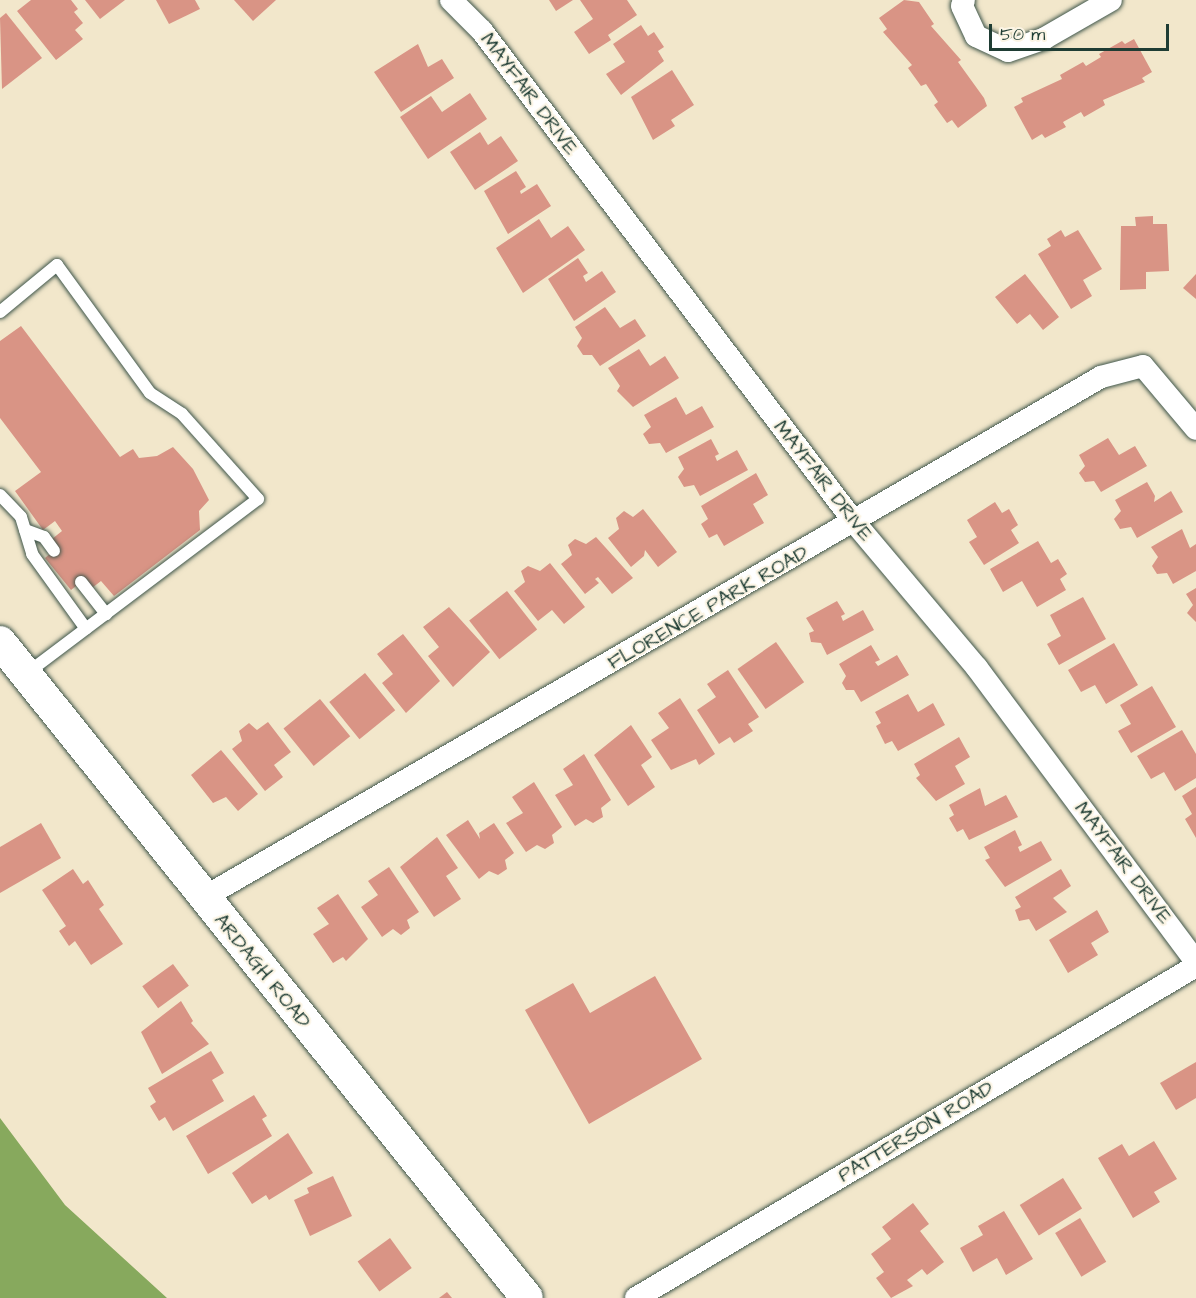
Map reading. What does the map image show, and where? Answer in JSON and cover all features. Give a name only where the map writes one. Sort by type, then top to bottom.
[{"type":"street","name":"MAYFAIR DRIVE","points":[[450,0],[482,31],[855,523],[977,668],[1196,964]]},
{"type":"street","points":[[964,0],[962,6],[976,36],[1008,51],[1045,38],[1111,0]]},
{"type":"street","name":"FLORENCE PARK ROAD","points":[[203,898],[855,523],[1101,377],[1143,366],[1196,429]]},
{"type":"street","name":"ARDAGH ROAD","points":[[0,642],[203,898],[527,1298]]},
{"type":"street","name":"PATTERSON ROAD","points":[[636,1298],[1196,964]]},
{"type":"lane","points":[[0,312],[57,265],[150,393],[182,414],[258,500],[26,674]]},
{"type":"lane","points":[[0,495],[21,518],[32,554],[86,629]]},
{"type":"lane","points":[[25,530],[44,537],[54,550]]},
{"type":"lane","points":[[81,582],[106,614]]},
{"type":"green space","points":[[0,1118],[65,1205],[167,1298],[0,1298]]},
{"type":"building","points":[[31,0],[71,0],[78,9],[74,12],[83,23],[75,30],[83,39],[56,60],[17,11]]},
{"type":"building","points":[[85,0],[125,0],[100,19]]},
{"type":"building","points":[[156,0],[195,0],[200,9],[169,24]]},
{"type":"building","points":[[234,0],[276,0],[253,21]]},
{"type":"building","points":[[549,0],[573,0],[556,11]]},
{"type":"building","points":[[580,0],[627,0],[637,15],[608,35],[611,40],[589,54],[574,32],[593,19]]},
{"type":"building","points":[[904,0],[919,2],[934,24],[931,26],[961,60],[958,62],[984,98],[987,106],[958,128],[952,120],[947,123],[934,105],[938,102],[926,84],[921,86],[908,68],[912,65],[883,32],[887,29],[879,18]]},
{"type":"building","points":[[6,13],[42,58],[2,89],[0,18]]},
{"type":"building","points":[[641,25],[648,36],[654,32],[664,47],[658,51],[664,61],[621,95],[606,74],[625,62],[613,44]]},
{"type":"building","points":[[1134,39],[1152,72],[1142,78],[1145,82],[1103,100],[1105,105],[1084,117],[1081,112],[1063,122],[1066,127],[1045,138],[1042,134],[1032,140],[1014,107],[1023,102],[1021,98],[1062,79],[1060,75],[1083,62],[1086,66],[1101,57],[1099,54],[1122,41],[1125,44]]},
{"type":"building","points":[[418,44],[428,67],[442,59],[454,78],[401,112],[374,72]]},
{"type":"building","points":[[672,70],[694,105],[671,120],[675,126],[653,140],[631,97]]},
{"type":"building","points":[[470,93],[487,119],[428,159],[400,117],[431,96],[442,112]]},
{"type":"building","points":[[480,132],[488,145],[501,136],[518,161],[475,190],[450,152]]},
{"type":"building","points":[[516,171],[526,187],[520,191],[521,194],[537,184],[551,206],[508,234],[484,191]]},
{"type":"building","points":[[1153,216],[1153,224],[1167,224],[1169,271],[1146,272],[1146,289],[1120,290],[1121,226],[1136,226],[1135,217]]},
{"type":"building","points":[[539,219],[551,238],[568,226],[585,250],[523,293],[496,248]]},
{"type":"building","points":[[1061,230],[1065,237],[1078,230],[1102,269],[1083,280],[1092,296],[1071,309],[1038,254],[1051,246],[1047,239]]},
{"type":"building","points":[[578,258],[588,273],[583,276],[586,282],[602,271],[616,292],[574,321],[548,279]]},
{"type":"building","points":[[1025,274],[1059,317],[1043,330],[1030,314],[1017,324],[995,297]]},
{"type":"building","points":[[1196,274],[1196,299],[1183,288]]},
{"type":"building","points":[[605,307],[620,328],[635,319],[646,336],[600,366],[592,355],[583,355],[577,346],[582,338],[575,327]]},
{"type":"building","points":[[21,326],[120,457],[133,449],[139,458],[157,456],[173,447],[193,469],[209,500],[199,511],[200,530],[114,596],[101,581],[92,588],[85,579],[71,590],[45,558],[58,547],[52,539],[62,531],[55,521],[43,530],[15,491],[41,472],[0,418],[0,341]]},
{"type":"building","points":[[639,349],[650,366],[665,356],[679,378],[633,407],[617,391],[620,386],[608,368]]},
{"type":"building","points":[[676,397],[686,415],[702,406],[714,427],[666,453],[660,443],[649,444],[643,434],[651,427],[644,415]]},
{"type":"building","points":[[1108,438],[1119,455],[1135,446],[1147,466],[1101,492],[1094,481],[1085,482],[1079,473],[1085,466],[1079,455]]},
{"type":"building","points":[[711,439],[719,454],[715,456],[717,461],[737,450],[748,470],[700,496],[694,485],[684,487],[678,477],[684,469],[678,457]]},
{"type":"building","points":[[756,473],[768,495],[753,504],[764,523],[724,546],[717,534],[709,538],[701,524],[708,519],[701,506]]},
{"type":"building","points":[[1147,482],[1155,496],[1154,502],[1171,491],[1183,512],[1137,538],[1131,527],[1120,529],[1114,519],[1121,511],[1115,500]]},
{"type":"building","points":[[995,502],[1002,513],[1009,509],[1018,525],[1011,530],[1019,543],[984,565],[969,542],[977,537],[967,520]]},
{"type":"building","points":[[643,509],[677,552],[658,567],[645,550],[644,556],[631,567],[608,538],[619,529],[616,518],[624,511],[633,517]]},
{"type":"building","points":[[1182,529],[1190,548],[1196,544],[1196,571],[1173,584],[1167,573],[1157,574],[1152,566],[1158,557],[1151,547]]},
{"type":"building","points":[[596,537],[633,578],[612,594],[598,577],[595,579],[599,583],[585,594],[561,564],[572,555],[568,545],[575,539],[586,544]]},
{"type":"building","points":[[1038,541],[1051,563],[1058,559],[1067,574],[1060,579],[1066,590],[1037,607],[1022,581],[1003,592],[990,569]]},
{"type":"building","points":[[550,563],[585,607],[564,624],[552,610],[538,621],[514,591],[525,582],[521,571],[528,566],[540,571]]},
{"type":"building","points":[[1196,588],[1196,622],[1187,613],[1193,605],[1186,594]]},
{"type":"building","points":[[507,591],[537,630],[499,659],[469,621]]},
{"type":"building","points":[[1083,597],[1106,639],[1059,665],[1047,644],[1061,636],[1050,615]]},
{"type":"building","points":[[837,601],[845,614],[841,616],[843,621],[863,610],[874,630],[827,655],[821,643],[811,642],[809,633],[814,631],[806,618]]},
{"type":"building","points":[[449,607],[490,652],[453,687],[428,656],[439,647],[423,627]]},
{"type":"building","points":[[403,634],[440,681],[406,713],[382,683],[393,674],[377,654]]},
{"type":"building","points":[[776,642],[804,682],[766,709],[737,669]]},
{"type":"building","points":[[1114,643],[1138,685],[1106,704],[1095,685],[1081,692],[1068,670]]},
{"type":"building","points":[[871,645],[880,660],[875,662],[878,666],[897,655],[909,675],[861,702],[854,690],[846,690],[842,683],[846,676],[839,664]]},
{"type":"building","points":[[728,670],[759,717],[748,724],[753,731],[734,743],[730,737],[719,744],[697,710],[716,697],[707,684]]},
{"type":"building","points":[[365,673],[395,710],[359,739],[329,702]]},
{"type":"building","points":[[1152,686],[1176,727],[1131,753],[1118,731],[1131,724],[1120,705]]},
{"type":"building","points":[[908,694],[918,712],[933,703],[945,725],[898,751],[892,741],[885,744],[876,726],[881,723],[875,712]]},
{"type":"building","points":[[680,698],[715,754],[699,765],[696,759],[671,770],[651,740],[669,728],[658,713]]},
{"type":"building","points":[[320,699],[350,736],[314,766],[283,729]]},
{"type":"building","points":[[268,722],[291,752],[274,765],[283,777],[265,791],[232,749],[242,741],[239,731],[249,723],[257,730]]},
{"type":"building","points":[[631,725],[652,757],[641,765],[655,787],[628,806],[594,755]]},
{"type":"building","points":[[1182,730],[1196,754],[1196,778],[1175,791],[1164,772],[1151,779],[1137,756]]},
{"type":"building","points":[[959,737],[970,757],[955,766],[965,784],[936,801],[916,778],[920,775],[914,764]]},
{"type":"building","points":[[221,750],[258,794],[238,811],[226,797],[213,803],[191,775]]},
{"type":"building","points":[[584,754],[611,800],[601,808],[603,817],[593,823],[586,819],[575,826],[555,795],[573,785],[563,769]]},
{"type":"building","points":[[534,782],[562,827],[552,835],[554,843],[545,849],[537,845],[526,852],[506,823],[523,813],[512,797]]},
{"type":"building","points":[[1196,787],[1196,838],[1185,819],[1192,814],[1182,796]]},
{"type":"building","points":[[980,788],[985,806],[1006,795],[1018,817],[969,840],[963,829],[957,832],[949,818],[954,815],[949,805]]},
{"type":"building","points":[[468,820],[480,839],[479,833],[494,823],[514,853],[505,860],[507,869],[498,875],[489,871],[479,879],[446,835]]},
{"type":"building","points":[[41,823],[61,858],[0,893],[0,847]]},
{"type":"building","points":[[1015,830],[1022,845],[1018,847],[1020,852],[1041,841],[1052,860],[1005,887],[985,860],[990,858],[984,847]]},
{"type":"building","points":[[437,837],[458,868],[446,876],[461,899],[434,917],[400,867]]},
{"type":"building","points":[[389,867],[419,912],[407,920],[410,928],[401,935],[393,929],[382,937],[361,907],[378,895],[368,881]]},
{"type":"building","points":[[73,869],[83,884],[88,880],[104,905],[99,909],[123,944],[91,965],[75,941],[69,946],[59,931],[66,926],[42,890]]},
{"type":"building","points":[[1061,869],[1071,886],[1053,898],[1067,912],[1036,931],[1029,919],[1019,921],[1015,910],[1021,907],[1015,897]]},
{"type":"building","points":[[338,894],[368,939],[346,961],[343,957],[333,963],[313,934],[329,924],[317,908]]},
{"type":"building","points":[[1097,910],[1109,932],[1091,943],[1098,955],[1068,973],[1049,940]]},
{"type":"building","points":[[173,964],[189,986],[158,1008],[142,986]]},
{"type":"building","points":[[655,976],[702,1059],[589,1124],[525,1010],[573,983],[590,1013]]},
{"type":"building","points":[[181,1001],[193,1021],[191,1023],[209,1044],[162,1074],[141,1032]]},
{"type":"building","points":[[211,1051],[224,1073],[212,1080],[224,1101],[173,1131],[165,1117],[159,1121],[150,1106],[156,1102],[148,1088]]},
{"type":"building","points":[[1196,1062],[1196,1098],[1176,1110],[1160,1083]]},
{"type":"building","points":[[254,1095],[267,1116],[262,1119],[272,1136],[208,1174],[186,1136]]},
{"type":"building","points":[[288,1133],[313,1173],[269,1200],[266,1195],[252,1204],[232,1173]]},
{"type":"building","points":[[1154,1141],[1177,1179],[1154,1192],[1160,1202],[1133,1218],[1098,1158],[1122,1144],[1129,1156]]},
{"type":"building","points":[[333,1176],[352,1216],[310,1236],[294,1200],[309,1193],[307,1188]]},
{"type":"building","points":[[1063,1178],[1082,1209],[1039,1236],[1020,1205]]},
{"type":"building","points":[[913,1203],[929,1224],[920,1231],[944,1262],[927,1275],[922,1269],[907,1280],[913,1286],[891,1298],[876,1278],[884,1272],[871,1254],[891,1239],[882,1227]]},
{"type":"building","points":[[1004,1211],[1033,1259],[1006,1275],[997,1258],[973,1272],[960,1248],[983,1235],[978,1226]]},
{"type":"building","points":[[1080,1218],[1106,1262],[1081,1277],[1055,1233]]},
{"type":"building","points":[[390,1238],[412,1268],[379,1291],[358,1262]]},
{"type":"building","points":[[447,1292],[452,1298],[439,1298]]}]
